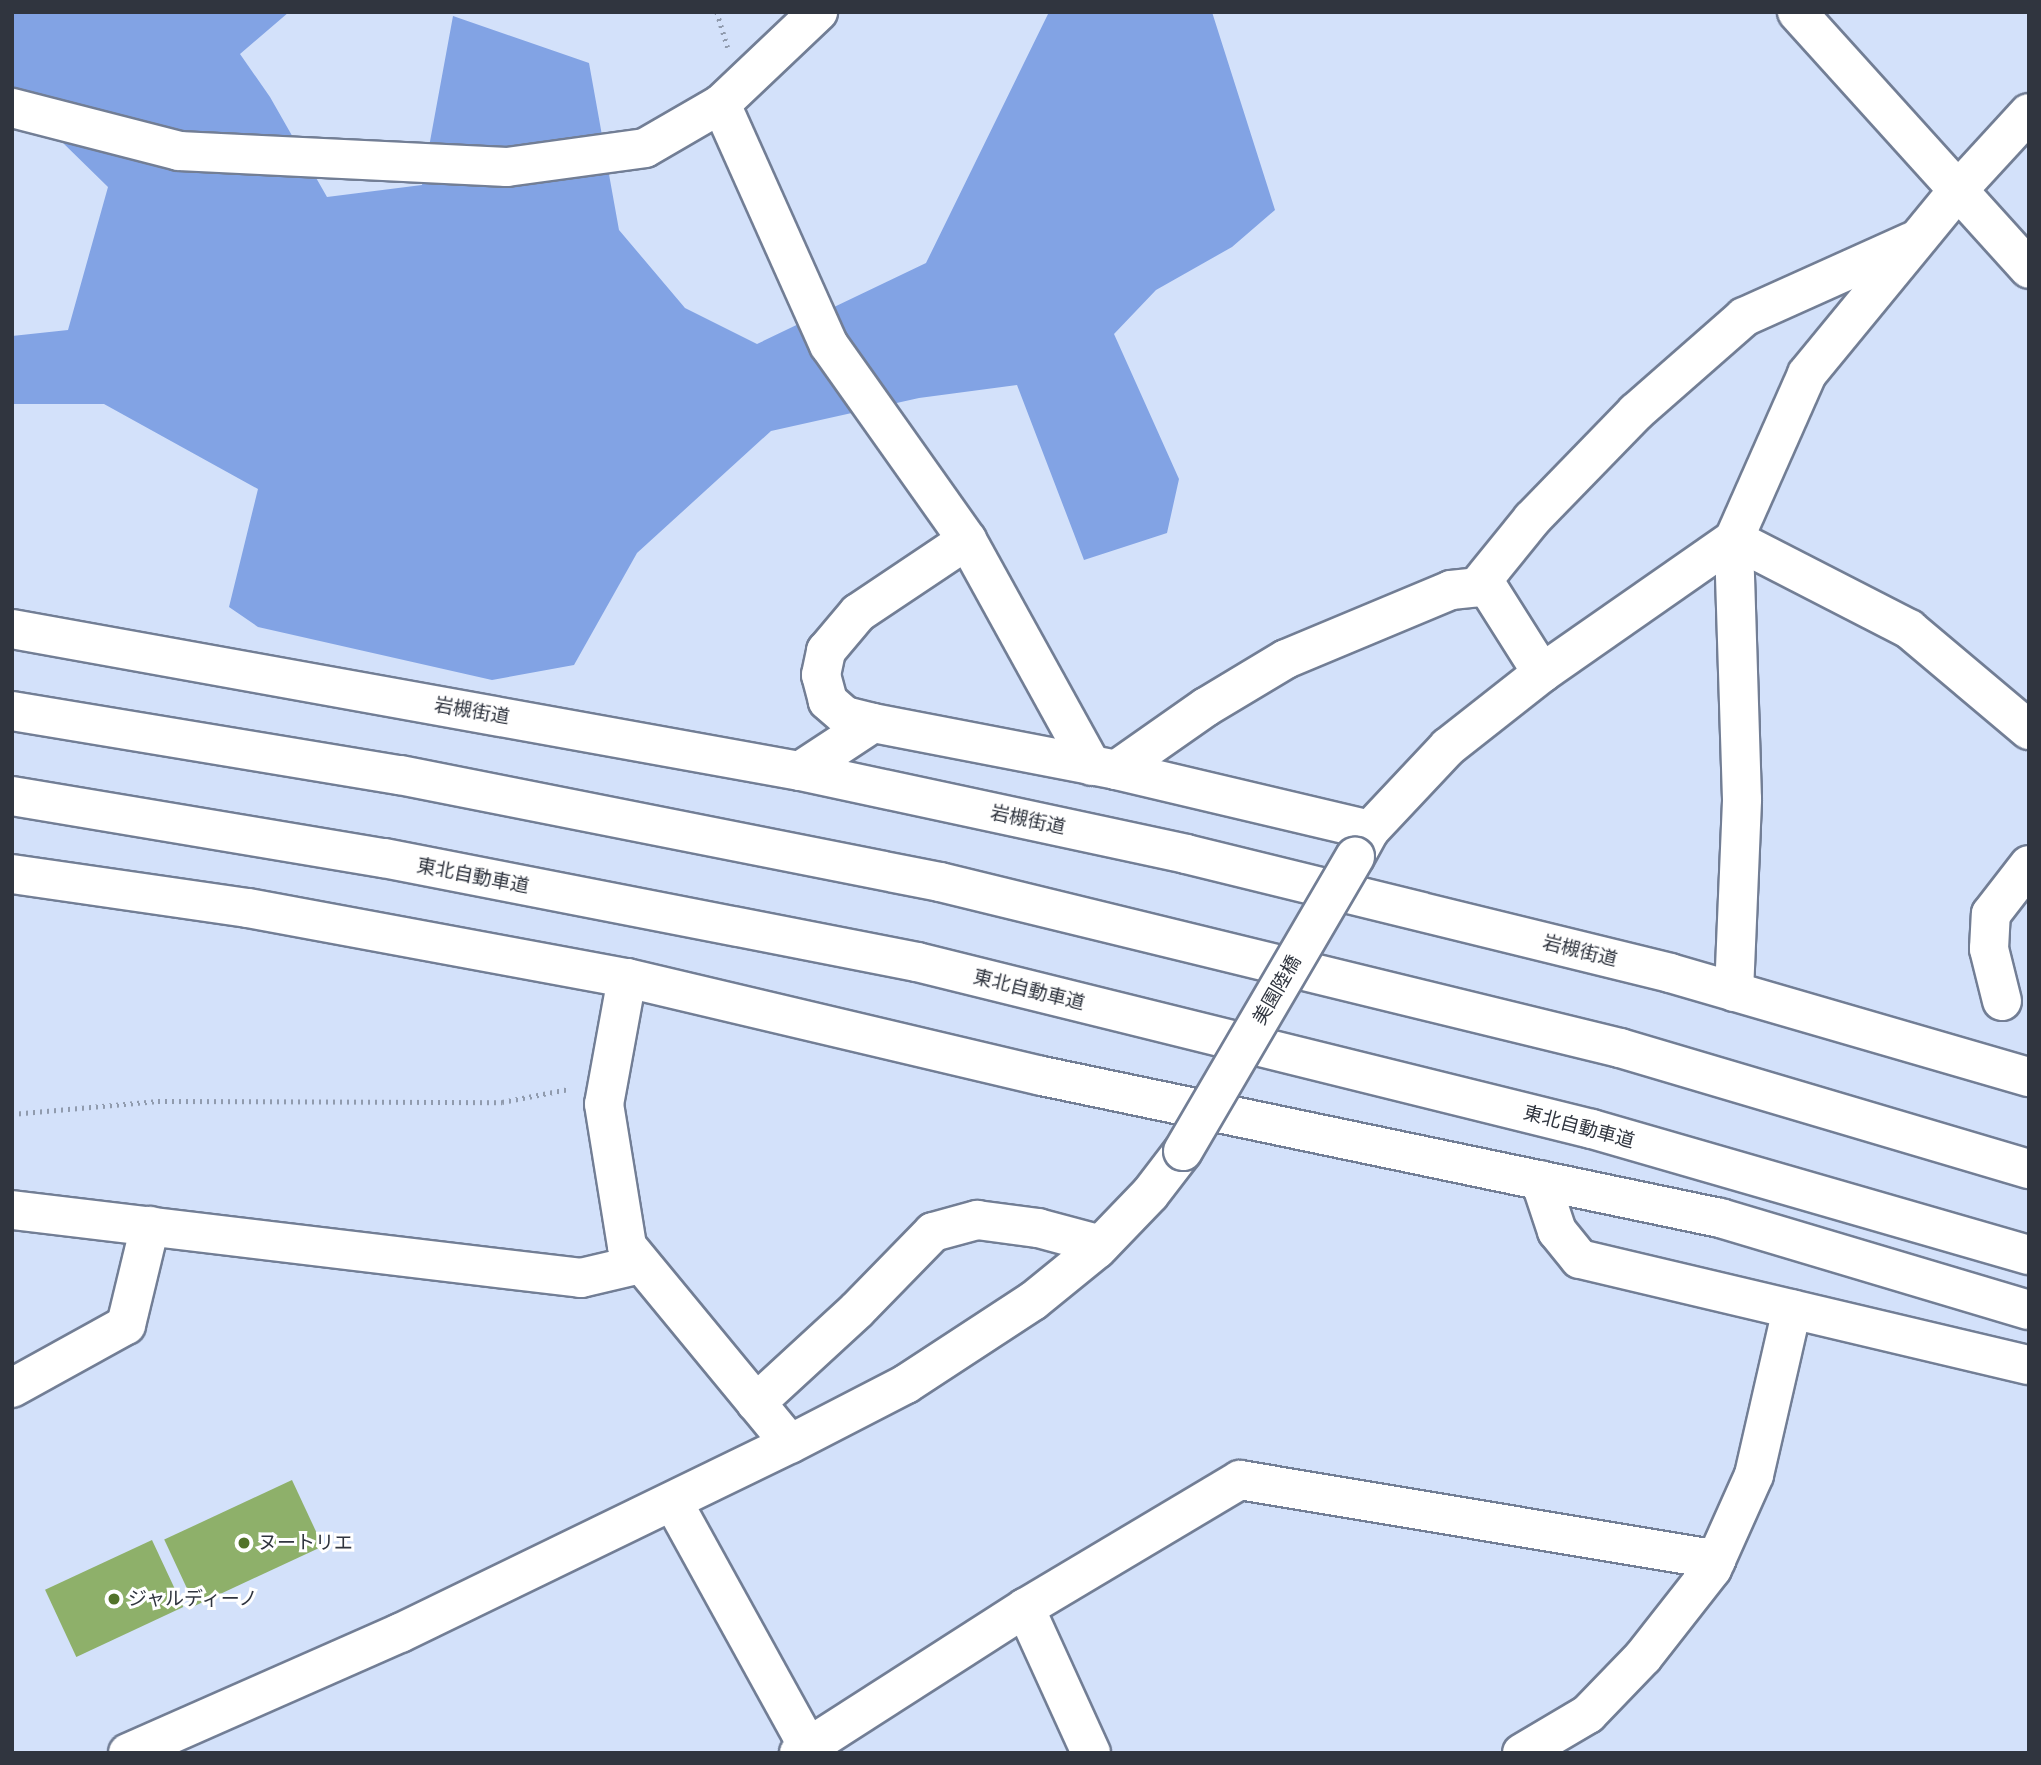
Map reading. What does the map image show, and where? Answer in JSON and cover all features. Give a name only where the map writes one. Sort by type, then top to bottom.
[{"type":"main road","points":[[12,108],[179,151],[507,167],[645,148],[721,104],[818,12]]},
{"type":"main road","points":[[1797,12],[1959,188],[2029,269]]},
{"type":"main road","points":[[721,104],[829,345],[968,540],[1104,768]]},
{"type":"main road","points":[[1734,992],[1742,799],[1734,539],[1807,374],[1959,188],[2029,113]]},
{"type":"main road","points":[[1477,587],[1532,520],[1636,412],[1744,317],[1919,238]]},
{"type":"main road","points":[[1734,539],[1909,629],[2029,730]]},
{"type":"main road","name":"美園陸橋","points":[[128,1753],[400,1633],[790,1444],[906,1384],[1033,1301],[1101,1245],[1150,1194],[1183,1151],[1362,844],[1448,747],[1542,673],[1734,539]]},
{"type":"main road","points":[[968,540],[858,613],[826,651],[821,675],[828,701],[845,716],[1104,768],[1362,844]]},
{"type":"main road","points":[[1104,768],[1286,659],[1451,590],[1487,586],[1542,673]]},
{"type":"main road","name":"岩槻街道","points":[[12,629],[800,771],[1186,854],[1734,992],[2029,1077]]},
{"type":"main road","points":[[12,711],[400,775],[940,882],[1619,1048],[2029,1169]]},
{"type":"main road","points":[[800,771],[873,723]]},
{"type":"main road","name":"東北自動車道","points":[[12,796],[384,858],[917,962],[1592,1129],[2029,1255]]},
{"type":"main road","points":[[2002,1002],[1989,949],[1991,914],[2029,865]]},
{"type":"main road","points":[[12,874],[248,908],[627,978],[1042,1076],[1720,1218],[2029,1310]]},
{"type":"main road","points":[[627,978],[604,1104],[627,1246],[790,1444]]},
{"type":"main road","points":[[1540,1180],[1557,1231],[1580,1259],[2029,1366]]},
{"type":"main road","points":[[12,1210],[581,1278],[640,1264]]},
{"type":"main road","points":[[756,1403],[858,1310],[933,1233],[977,1220],[1038,1228],[1101,1245]]},
{"type":"main road","points":[[12,1388],[126,1325],[150,1226]]},
{"type":"main road","points":[[1537,1750],[1588,1714],[1634,1667],[1716,1560],[1754,1475],[1792,1310]]},
{"type":"main road","points":[[673,1502],[804,1751],[1025,1608],[1240,1480],[1716,1560]]},
{"type":"main road","points":[[1025,1608],[1091,1753]]},
{"type":"path","points":[[12,1114],[158,1101],[502,1102],[609,1081]]},
{"type":"shaded area","points":[[12,12],[289,12],[240,54],[270,97],[327,197],[422,185],[453,16],[589,63],[619,230],[685,308],[757,344],[926,263],[1049,12],[1212,12],[1275,210],[1232,247],[1156,290],[1114,334],[1179,479],[1167,533],[1084,560],[1017,385],[919,398],[771,431],[637,553],[574,665],[492,680],[258,627],[229,607],[258,489],[104,404],[12,404],[12,336],[68,330],[108,187],[61,141],[12,105]]},
{"type":"building","name":"ヌートリエ","points":[[292,1480],[323,1546],[195,1606],[164,1540]]},
{"type":"building","name":"ジャルディーノ","points":[[152,1540],[183,1607],[76,1657],[45,1590]]},
{"type":"place","name":"ヌートリエ","points":[[244,1543]]},
{"type":"place","name":"ジャルディーノ","points":[[114,1599]]}]
